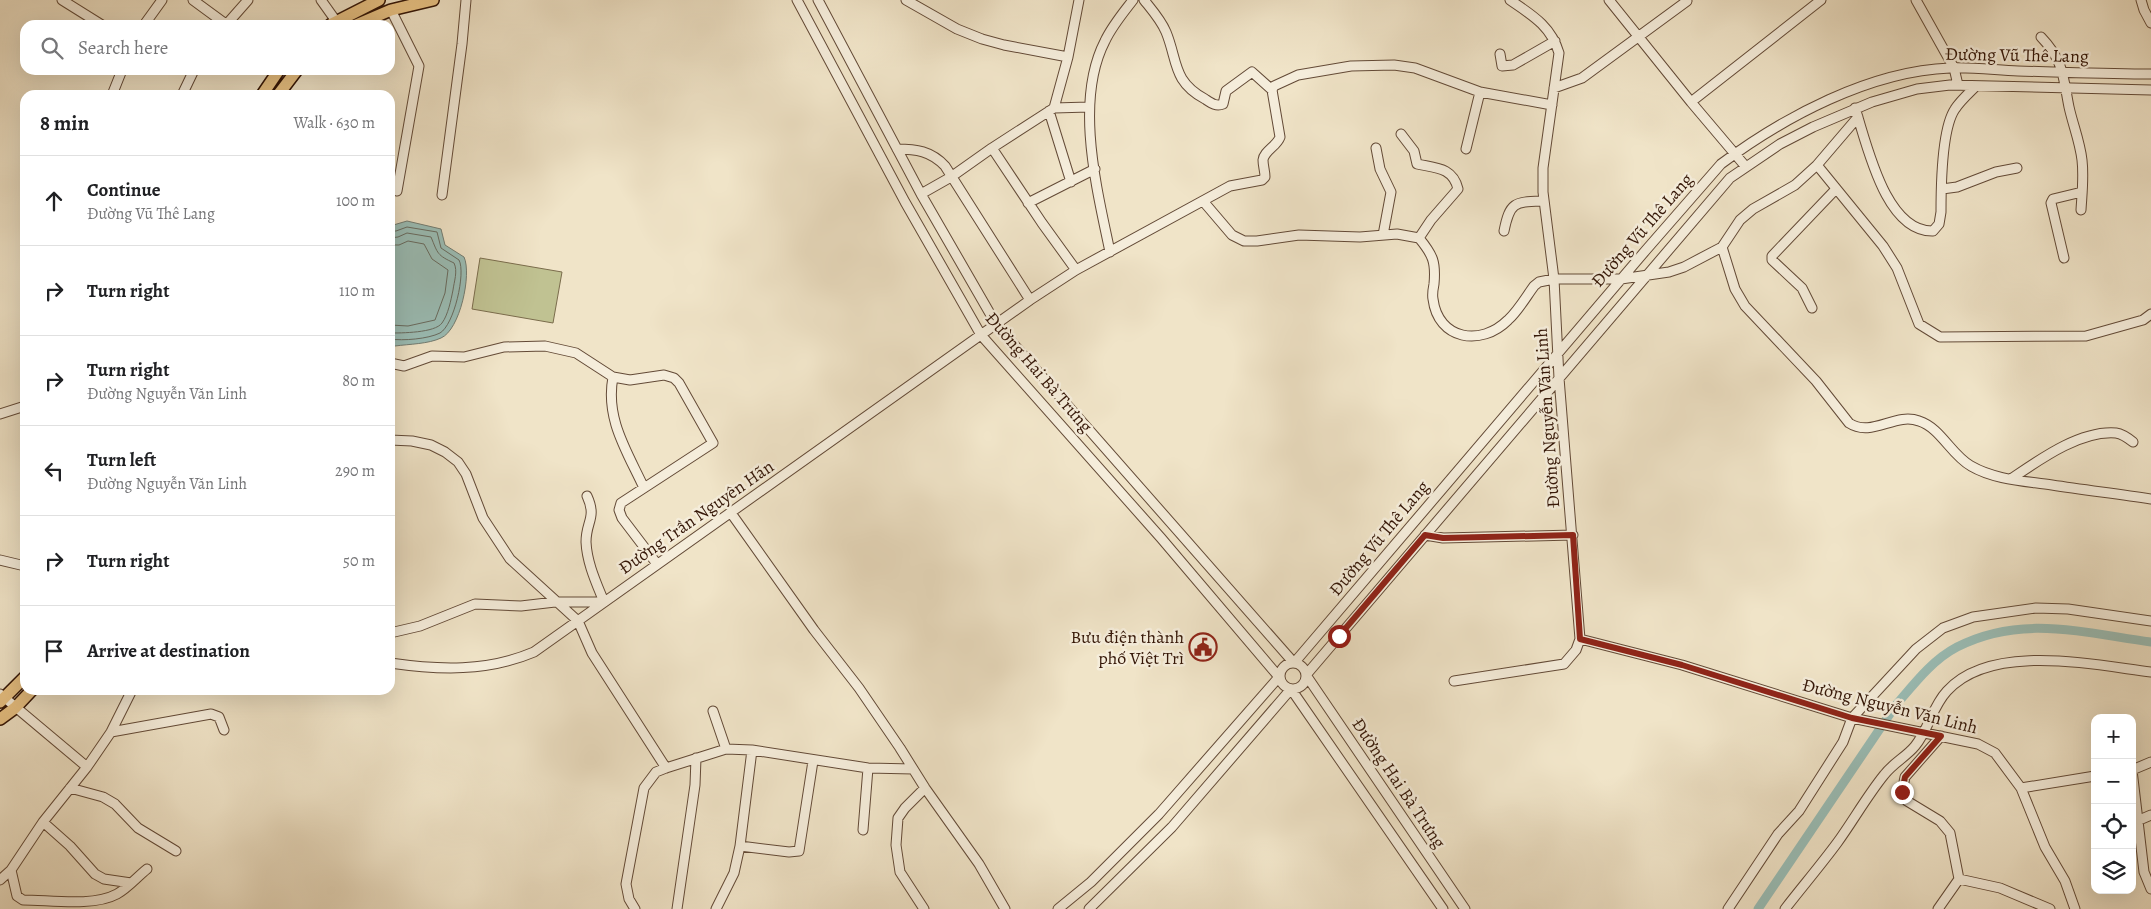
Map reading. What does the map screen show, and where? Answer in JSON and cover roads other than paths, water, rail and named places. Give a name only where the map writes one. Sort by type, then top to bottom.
[{"type":"main road","points":[[339,20],[379,0]]},
{"type":"main road","points":[[367,20],[390,10],[433,0]]},
{"type":"main road","points":[[266,90],[276,75]]},
{"type":"main road","points":[[282,90],[293,75]]},
{"type":"main road","points":[[2,698],[20,682]]},
{"type":"main road","points":[[0,719],[15,708],[27,695]]},
{"type":"street","points":[[62,0],[94,20]]},
{"type":"street","points":[[148,20],[162,0]]},
{"type":"street","points":[[193,0],[219,20]]},
{"type":"street","points":[[230,20],[248,0]]},
{"type":"street","points":[[321,0],[331,20]]},
{"type":"street","points":[[442,195],[461,54],[466,0]]},
{"type":"street","name":"Đường Hai Bà Trưng","points":[[797,0],[905,202],[981,335],[1123,495],[1280,677]]},
{"type":"street","name":"Đường Hai Bà Trưng","points":[[818,0],[921,194],[996,324],[1294,662]]},
{"type":"street","points":[[906,0],[957,29],[982,39],[1068,57]]},
{"type":"street","points":[[1071,182],[1051,110],[1068,57],[1079,0]]},
{"type":"street","points":[[1110,252],[1090,138],[1089,107],[1096,62],[1104,42],[1133,0]]},
{"type":"street","points":[[1144,0],[1156,14],[1166,32],[1178,73],[1188,87],[1214,104],[1222,104],[1226,92],[1252,72],[1272,90],[1274,86],[1298,75],[1351,66],[1394,65],[1415,68],[1480,92],[1552,106]]},
{"type":"street","points":[[1500,54],[1502,66],[1513,66],[1555,41],[1540,20],[1510,0]]},
{"type":"street","points":[[1609,0],[1746,167]]},
{"type":"street","points":[[1554,88],[1582,78],[1688,0]]},
{"type":"street","points":[[1691,102],[1821,0]]},
{"type":"street","points":[[1916,0],[1954,68],[1958,85]]},
{"type":"street","points":[[2141,0],[2151,23]]},
{"type":"street","points":[[390,10],[419,66],[397,191]]},
{"type":"street","points":[[2042,37],[2057,56],[2063,72],[2082,160],[2081,210]]},
{"type":"street","name":"Đường Nguyễn Văn Linh","points":[[1555,41],[1559,53],[1543,168],[1544,201],[1554,279],[1559,378],[1580,639],[1682,665],[1857,719],[1978,744],[1995,753],[2021,788],[2045,847],[2066,881],[2075,909]]},
{"type":"street","name":"Đường Vũ Thê Lang","points":[[1294,662],[1621,279],[1721,164],[1736,153],[1771,129],[1849,92],[1882,80],[1907,74],[1954,68],[2149,74]]},
{"type":"street","points":[[2149,74],[2149,90]]},
{"type":"street","points":[[114,90],[120,75]]},
{"type":"street","points":[[184,90],[192,75]]},
{"type":"street","name":"Đường Vũ Thê Lang","points":[[1306,675],[1730,178],[1780,144],[1856,112],[1886,96],[1917,89],[1958,85],[2149,90]]},
{"type":"street","points":[[1856,112],[1881,184],[1898,213],[1908,223],[1922,231],[1933,231],[1939,224],[1949,120],[1955,109],[1976,86]]},
{"type":"street","name":"Đường Trần Nguyên Hãn","points":[[395,664],[457,669],[500,663],[534,652],[1030,300],[1076,270],[1230,186],[1262,180],[1266,177],[1263,161],[1265,156],[1279,141],[1280,137],[1272,90]]},
{"type":"street","points":[[1466,149],[1480,92]]},
{"type":"street","points":[[921,194],[951,177],[1051,110],[1089,107]]},
{"type":"street","points":[[1203,201],[1232,235],[1244,240],[1257,241],[1299,235],[1345,237],[1397,234],[1419,238],[1430,252],[1435,267],[1432,298],[1438,316],[1452,332],[1470,338],[1492,331],[1508,320],[1534,286],[1540,282],[1554,279],[1621,279],[1669,272],[1684,267],[1722,247],[1740,220],[1753,209],[1795,185],[1817,165],[1856,112]]},
{"type":"street","points":[[1401,134],[1414,151],[1417,164],[1443,168],[1457,184],[1458,189],[1431,220],[1419,238]]},
{"type":"street","points":[[992,148],[1028,203],[1076,270]]},
{"type":"street","points":[[1376,148],[1380,169],[1391,192],[1383,235]]},
{"type":"street","points":[[897,149],[916,149],[932,154],[945,166],[1030,300]]},
{"type":"street","points":[[1817,165],[1883,246],[1897,268],[1919,324],[1940,337],[2086,336],[2143,320],[2151,314]]},
{"type":"street","points":[[1942,189],[1957,187],[1996,172],[2017,168]]},
{"type":"street","points":[[1028,203],[1095,169]]},
{"type":"street","points":[[1812,308],[1802,288],[1772,260],[1772,256],[1836,189]]},
{"type":"street","points":[[2064,258],[2051,203],[2053,199],[2082,192]]},
{"type":"street","points":[[1504,231],[1507,214],[1512,206],[1521,202],[1544,201]]},
{"type":"street","points":[[1722,247],[1735,289],[1745,306],[1816,381],[1849,423],[1856,428],[1866,429],[1902,420],[1919,420],[1934,430],[1970,466],[2011,479],[2151,499]]},
{"type":"street","points":[[2143,320],[2151,326]]},
{"type":"street","points":[[395,364],[404,366],[432,356],[464,357],[504,347],[545,346],[576,353],[613,377],[630,380],[664,376],[674,378],[679,383],[713,443],[621,503],[619,510],[622,518],[657,564]]},
{"type":"street","points":[[613,377],[610,404],[615,423],[644,488]]},
{"type":"street","points":[[0,414],[20,408]]},
{"type":"street","points":[[2011,479],[2055,451],[2098,435],[2116,433],[2124,435],[2133,442]]},
{"type":"street","points":[[395,440],[431,445],[445,452],[458,462],[466,474],[483,518],[510,559],[578,621],[592,653],[666,768]]},
{"type":"street","points":[[395,632],[420,626],[475,604],[521,606],[555,602],[604,602],[592,570],[586,542],[592,513],[587,496]]},
{"type":"street","points":[[731,513],[814,630],[859,688],[925,788],[979,864],[1004,909]]},
{"type":"street","points":[[1425,535],[1443,538],[1573,535]]},
{"type":"street","points":[[0,560],[20,565]]},
{"type":"street","points":[[1728,909],[1778,834],[1799,811],[1857,719],[1916,649],[1943,628],[1973,617],[2036,608],[2068,610],[2151,621]]},
{"type":"street","points":[[1454,681],[1564,664],[1576,650],[1580,639]]},
{"type":"street","points":[[1786,909],[1837,844],[1883,776],[1892,765],[1911,750],[1919,732],[1936,704],[1948,689],[1974,672],[1999,664],[2031,660],[2077,662],[2151,672]]},
{"type":"street","points":[[1058,909],[1079,893],[1118,857],[1159,814],[1280,677],[1284,666],[1294,662],[1302,666],[1306,675],[1302,685],[1291,689],[1172,827],[1090,908],[1079,893]]},
{"type":"street","name":"Đường Hai Bà Trưng","points":[[1306,675],[1465,909]]},
{"type":"street","points":[[1280,677],[1283,685],[1291,689]]},
{"type":"street","name":"Đường Hai Bà Trưng","points":[[1291,689],[1443,909]]},
{"type":"street","points":[[0,880],[11,870],[44,822],[87,768],[111,732],[130,695]]},
{"type":"street","points":[[2,698],[87,768]]},
{"type":"street","points":[[713,711],[726,749]]},
{"type":"street","points":[[111,732],[211,714],[218,717],[224,730]]},
{"type":"street","points":[[1938,909],[1959,879],[1950,834],[1940,821],[1908,802],[1902,792],[1905,777],[1941,736]]},
{"type":"street","points":[[635,909],[629,899],[626,884],[643,794],[649,780],[656,772],[726,749],[752,750],[813,761],[868,768],[913,769]]},
{"type":"street","points":[[716,909],[734,873],[740,846],[752,750]]},
{"type":"street","points":[[677,909],[695,785],[696,758]]},
{"type":"street","points":[[740,846],[789,852],[799,851],[813,761]]},
{"type":"street","points":[[2136,768],[2151,762]]},
{"type":"street","points":[[863,830],[868,768]]},
{"type":"street","points":[[2021,788],[2091,777]]},
{"type":"street","points":[[70,788],[103,797],[115,804],[138,828],[176,851]]},
{"type":"street","points":[[924,909],[900,872],[896,845],[898,818],[925,788]]},
{"type":"street","points":[[2135,804],[2151,889]]},
{"type":"street","points":[[2137,821],[2151,815]]},
{"type":"street","points":[[44,822],[76,851],[96,874],[104,878],[131,883]]},
{"type":"street","points":[[11,870],[17,896],[24,900],[102,899],[117,894],[147,869]]},
{"type":"street","points":[[1959,879],[2000,888],[2046,908]]},
{"type":"water","points":[[407,221],[441,229],[445,245],[464,257],[466,265],[465,288],[459,313],[448,333],[430,342],[395,346],[395,225]]},
{"type":"waterway","points":[[1758,909],[1896,705],[1924,673],[1948,652],[1981,637],[2005,631],[2029,629],[2077,631],[2151,642]]},
{"type":"place","name":"Bưu điện thành phố Việt Trì","points":[[1203,647]]}]
